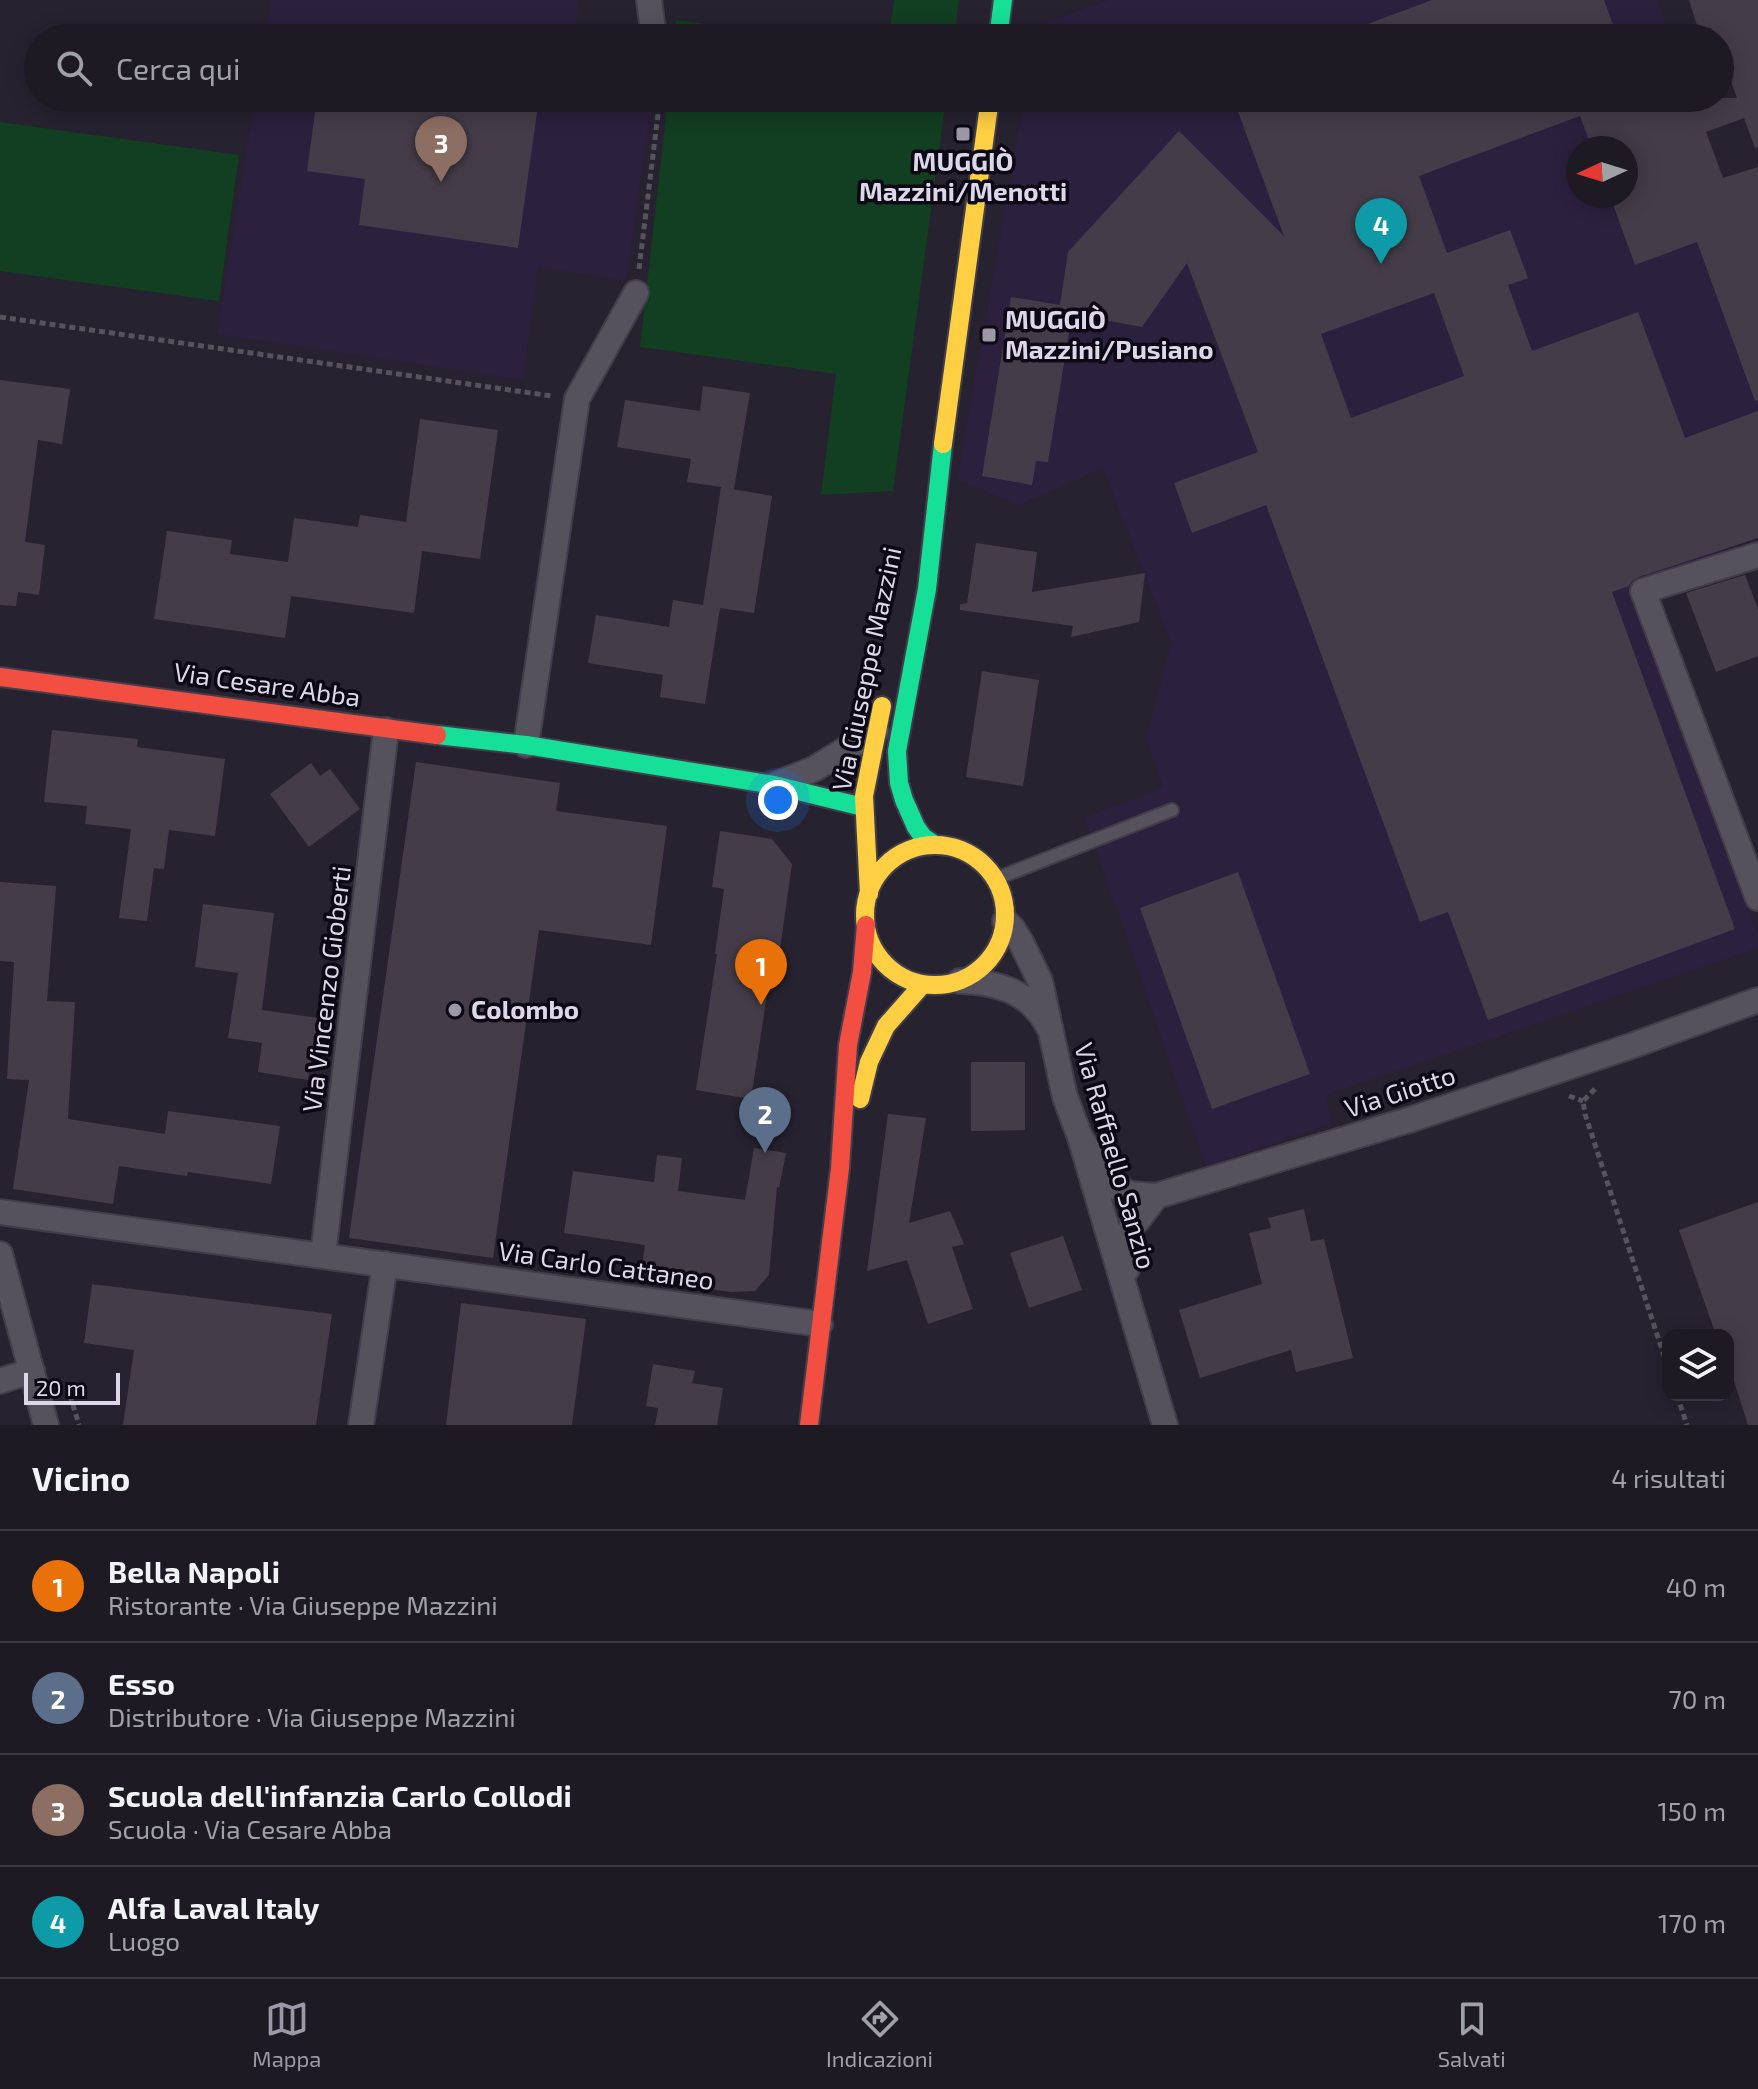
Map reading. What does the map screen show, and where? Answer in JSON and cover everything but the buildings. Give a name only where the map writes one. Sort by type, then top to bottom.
[{"type":"main road","points":[[1000,24],[1003,0]]},
{"type":"main road","name":"Via Giuseppe Mazzini","points":[[935,845],[923,837],[908,811],[899,783],[897,751],[927,589],[941,457],[988,112]]},
{"type":"main road","name":"Via Giuseppe Mazzini","points":[[908,594],[941,457]]},
{"type":"main road","name":"Via Cesare Abba","points":[[0,677],[386,730],[526,745],[774,785],[863,807]]},
{"type":"main road","name":"Via Giuseppe Mazzini","points":[[869,894],[863,807],[865,781],[886,685]]},
{"type":"main road","points":[[809,1425],[840,1168],[848,1045],[864,959],[866,910],[869,894],[878,875],[897,856],[914,848],[935,845],[954,847],[975,857],[995,879],[1005,903],[1002,937],[993,956],[976,972],[944,985],[923,984],[904,978],[885,964],[871,943],[866,925]]},
{"type":"main road","points":[[840,1168],[855,1125],[866,1071],[875,1047],[886,1026],[923,984]]},
{"type":"street","points":[[649,0],[652,24]]},
{"type":"street","points":[[526,745],[577,399],[636,293]]},
{"type":"street","points":[[1758,555],[1643,591],[1758,898]]},
{"type":"street","name":"Via Vincenzo Gioberti","points":[[323,1255],[386,730]]},
{"type":"street","points":[[774,785],[814,769],[876,731]]},
{"type":"street","name":"Via Raffaello Sanzio","points":[[1005,921],[1021,942],[1040,981],[1065,1097],[1080,1137],[1165,1425]]},
{"type":"street","name":"Via Raffaello Sanzio","points":[[960,981],[997,984],[1018,993],[1041,1015],[1050,1032]]},
{"type":"street","name":"Via Giotto","points":[[1080,1137],[1109,1183],[1130,1194],[1156,1196],[1420,1116],[1758,1000]]},
{"type":"street","name":"Via Raffaello Sanzio","points":[[1127,1295],[1127,1238],[1133,1222],[1138,1220],[1156,1196]]},
{"type":"street","name":"Via Carlo Cattaneo","points":[[0,1212],[820,1324]]},
{"type":"street","points":[[0,1254],[46,1425]]},
{"type":"street","points":[[361,1425],[385,1264]]},
{"type":"street","points":[[0,1381],[32,1371]]},
{"type":"lane","points":[[995,879],[1172,810]]},
{"type":"path","points":[[636,293],[658,112]]},
{"type":"path","points":[[0,317],[577,399]]},
{"type":"path","points":[[1583,1101],[1599,1086]]},
{"type":"path","points":[[1565,1095],[1583,1101]]},
{"type":"path","points":[[1583,1101],[1662,1350]]},
{"type":"path","points":[[1679,1401],[1687,1425]]},
{"type":"shaded area","points":[[271,0],[579,0],[576,24],[267,24]]},
{"type":"shaded area","points":[[1110,0],[1657,0],[1666,24],[1041,24]]},
{"type":"shaded area","points":[[253,112],[650,112],[626,281],[538,267],[523,380],[217,334]]},
{"type":"shaded area","points":[[1023,112],[1698,112],[1758,269],[1758,538],[1630,586],[1758,937],[1758,948],[1326,1095],[1332,1123],[1206,1166],[1085,817],[1163,788],[1146,738],[1171,642],[1103,468],[1020,505],[957,480]]},
{"type":"green space","points":[[894,0],[959,0],[956,24],[891,24]]},
{"type":"green space","points":[[676,20],[706,24],[676,24]]},
{"type":"green space","points":[[666,112],[944,112],[893,491],[821,495],[836,374],[640,347]]},
{"type":"green space","points":[[0,122],[239,155],[219,301],[0,271]]},
{"type":"traffic: fast","points":[[1000,24],[1003,0]]},
{"type":"traffic: fast","points":[[935,845],[923,837],[916,827],[904,800],[899,783],[897,751],[927,589],[943,444]]},
{"type":"traffic: fast","points":[[437,735],[526,745],[774,785],[863,807]]},
{"type":"traffic: slow","points":[[943,444],[988,112]]},
{"type":"traffic: slow","points":[[869,894],[864,796],[882,706]]},
{"type":"traffic: slow","points":[[935,845],[962,850],[984,866],[1000,888],[1005,915],[1000,942],[984,964],[962,980],[935,985],[908,980],[886,964],[870,942],[865,915],[870,888],[886,866],[908,850],[935,845]]},
{"type":"traffic: slow","points":[[860,1099],[869,1062],[886,1026],[923,984]]},
{"type":"traffic: jam","points":[[0,677],[437,735]]},
{"type":"traffic: jam","points":[[809,1425],[840,1168],[848,1045],[862,972],[866,925]]},
{"type":"place","name":"MUGGIÒ Mazzini/Menotti","points":[[963,134]]},
{"type":"place","name":"Scuola dell'infanzia Carlo Collodi","points":[[441,182]]},
{"type":"place","name":"Alfa Laval Italy","points":[[1381,264]]},
{"type":"place","name":"MUGGIÒ Mazzini/Pusiano","points":[[989,335]]},
{"type":"place","name":"Bella Napoli","points":[[761,1005]]},
{"type":"place","name":"Colombo","points":[[455,1010]]},
{"type":"place","name":"Esso","points":[[765,1153]]}]
